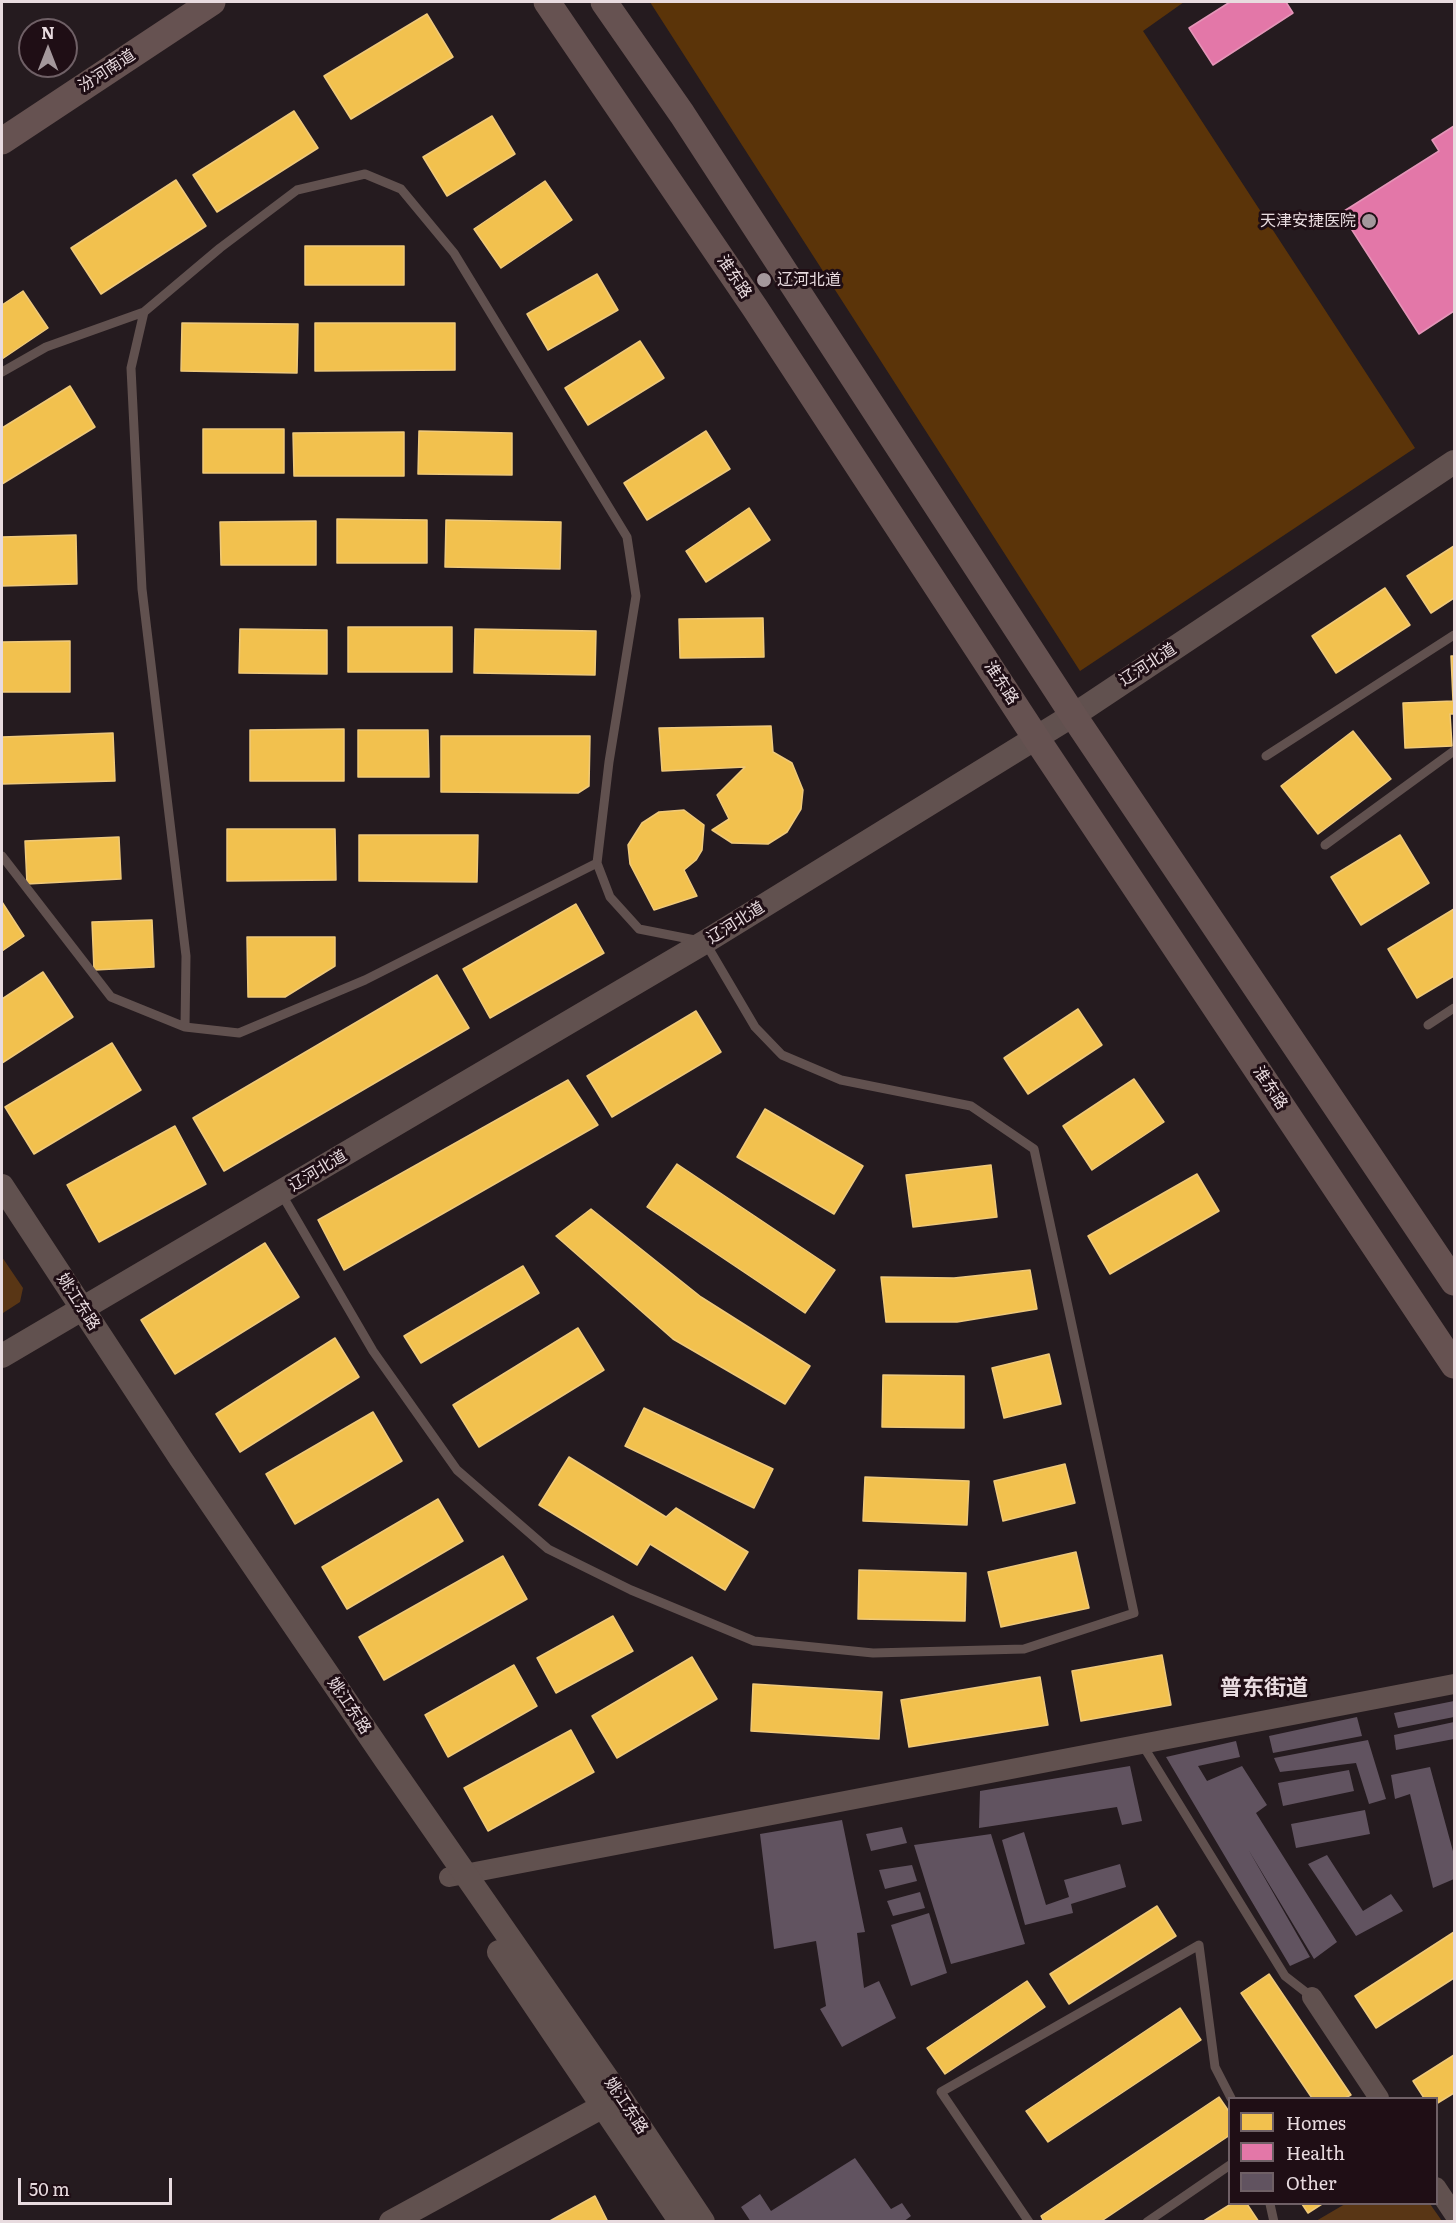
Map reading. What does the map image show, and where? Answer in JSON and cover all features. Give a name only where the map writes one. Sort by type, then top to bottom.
[{"type":"main road","name":"汾河南道","points":[[2,141],[212,2]]},
{"type":"main road","name":"淮东路","points":[[547,2],[761,318],[1036,738],[1455,1365]]},
{"type":"main road","points":[[604,2],[682,114],[1073,715],[1455,1282]]},
{"type":"street","name":"辽河北道","points":[[2,1356],[705,942],[1073,715],[1455,462]]},
{"type":"street","name":"姚江东路","points":[[2,1186],[76,1313]]},
{"type":"street","name":"姚江东路","points":[[2,1210],[181,1459],[457,1875],[612,2101],[703,2222]]},
{"type":"street","points":[[457,1875],[1455,1684]]},
{"type":"street","points":[[1312,1997],[1377,2097]]},
{"type":"street","name":"姚江东路","points":[[612,2101],[681,2222]]},
{"type":"street","points":[[391,2222],[612,2101]]},
{"type":"street","points":[[1438,2188],[1455,2214]]},
{"type":"lane","points":[[2,372],[46,347],[144,312],[220,248],[297,190],[365,174],[401,189],[454,253],[627,537],[636,596],[609,762],[597,863],[610,897],[639,928],[705,942],[755,1027],[782,1055],[842,1080],[971,1106],[1034,1149],[1134,1613],[1024,1649],[873,1653],[754,1641],[631,1590],[548,1549],[457,1470],[373,1351],[281,1193]]},
{"type":"lane","points":[[144,312],[131,368],[142,589],[186,956],[185,1027]]},
{"type":"lane","points":[[1266,756],[1455,636]]},
{"type":"lane","points":[[1325,845],[1455,751]]},
{"type":"lane","points":[[2,856],[111,997],[185,1027],[239,1033],[364,980],[597,863]]},
{"type":"lane","points":[[1428,1025],[1455,1008]]},
{"type":"lane","points":[[1142,1744],[1285,1976],[1312,1997]]},
{"type":"lane","points":[[1029,2222],[941,2092],[1199,1945],[1215,2067],[1230,2097]]},
{"type":"lane","points":[[1147,2222],[1228,2166]]},
{"type":"lane","points":[[1270,2205],[1274,2222]]},
{"type":"shaded area","points":[[650,2],[1184,2],[1143,31],[1415,448],[1080,671]]},
{"type":"shaded area","points":[[2,1257],[23,1288],[20,1302],[3,1313]]},
{"type":"shaded area","points":[[1343,2205],[1431,2205],[1442,2221],[1316,2221]]},
{"type":"building: Homes","points":[[427,14],[453,57],[351,119],[324,76]]},
{"type":"building: Homes","points":[[294,111],[318,148],[217,212],[193,175]]},
{"type":"building: Homes","points":[[492,116],[515,154],[447,196],[423,157]]},
{"type":"building: Homes","points":[[176,180],[206,226],[101,294],[71,248]]},
{"type":"building: Homes","points":[[545,181],[572,220],[501,268],[474,229]]},
{"type":"building: Homes","points":[[305,246],[404,246],[404,285],[305,285]]},
{"type":"building: Homes","points":[[597,274],[618,310],[548,350],[527,314]]},
{"type":"building: Homes","points":[[23,291],[48,328],[2,359],[2,305]]},
{"type":"building: Homes","points":[[182,323],[298,324],[297,373],[181,371]]},
{"type":"building: Homes","points":[[315,323],[455,323],[455,370],[315,371]]},
{"type":"building: Homes","points":[[640,341],[664,378],[588,425],[565,388]]},
{"type":"building: Homes","points":[[70,386],[95,427],[2,484],[2,428]]},
{"type":"building: Homes","points":[[203,429],[284,429],[284,473],[203,473]]},
{"type":"building: Homes","points":[[419,431],[512,433],[512,475],[418,474]]},
{"type":"building: Homes","points":[[706,431],[730,469],[647,520],[624,483]]},
{"type":"building: Homes","points":[[404,432],[404,476],[294,476],[293,433]]},
{"type":"building: Homes","points":[[749,508],[770,540],[706,582],[686,551]]},
{"type":"building: Homes","points":[[337,519],[427,520],[427,563],[337,563]]},
{"type":"building: Homes","points":[[446,520],[561,522],[560,569],[445,567]]},
{"type":"building: Homes","points":[[316,521],[316,565],[221,565],[220,522]]},
{"type":"building: Homes","points":[[76,535],[77,584],[2,586],[2,537]]},
{"type":"building: Homes","points":[[1454,546],[1454,598],[1431,613],[1407,576]]},
{"type":"building: Homes","points":[[1385,588],[1410,625],[1336,673],[1312,636]]},
{"type":"building: Homes","points":[[763,618],[764,657],[680,658],[679,619]]},
{"type":"building: Homes","points":[[348,627],[452,627],[452,672],[348,672]]},
{"type":"building: Homes","points":[[240,629],[327,630],[327,674],[239,673]]},
{"type":"building: Homes","points":[[475,629],[596,631],[595,675],[474,673]]},
{"type":"building: Homes","points":[[70,641],[70,692],[2,692],[2,642]]},
{"type":"building: Homes","points":[[1451,656],[1454,656],[1454,714],[1450,714],[1452,746],[1405,748],[1403,703],[1453,701]]},
{"type":"building: Homes","points":[[771,726],[773,752],[792,763],[803,790],[801,809],[787,832],[768,844],[732,843],[712,830],[729,819],[717,795],[745,767],[662,771],[659,728]]},
{"type":"building: Homes","points":[[344,729],[344,781],[250,781],[250,730]]},
{"type":"building: Homes","points":[[358,730],[428,730],[429,777],[358,777]]},
{"type":"building: Homes","points":[[1353,731],[1391,779],[1318,834],[1281,786]]},
{"type":"building: Homes","points":[[113,733],[115,781],[2,784],[2,737]]},
{"type":"building: Homes","points":[[441,736],[590,736],[589,786],[578,793],[441,792]]},
{"type":"building: Homes","points":[[684,810],[704,825],[702,850],[696,860],[684,870],[697,896],[654,910],[630,864],[628,845],[642,823],[659,812]]},
{"type":"building: Homes","points":[[227,829],[335,829],[336,880],[227,881]]},
{"type":"building: Homes","points":[[359,835],[478,835],[477,882],[359,881]]},
{"type":"building: Homes","points":[[1400,835],[1429,883],[1361,925],[1331,877]]},
{"type":"building: Homes","points":[[119,837],[121,879],[27,884],[25,841]]},
{"type":"building: Homes","points":[[2,902],[24,936],[2,951]]},
{"type":"building: Homes","points":[[576,904],[604,953],[490,1018],[463,969]]},
{"type":"building: Homes","points":[[1454,909],[1454,976],[1417,998],[1388,949]]},
{"type":"building: Homes","points":[[152,920],[154,967],[94,970],[92,922]]},
{"type":"building: Homes","points":[[247,937],[335,937],[335,966],[285,997],[248,997]]},
{"type":"building: Homes","points":[[43,972],[73,1017],[2,1063],[2,999]]},
{"type":"building: Homes","points":[[437,975],[469,1028],[224,1171],[193,1118]]},
{"type":"building: Homes","points":[[1078,1009],[1102,1045],[1028,1094],[1004,1058]]},
{"type":"building: Homes","points":[[696,1011],[721,1052],[612,1117],[587,1076]]},
{"type":"building: Homes","points":[[112,1043],[141,1090],[34,1154],[5,1107]]},
{"type":"building: Homes","points":[[1134,1079],[1164,1122],[1092,1170],[1063,1126]]},
{"type":"building: Homes","points":[[568,1080],[598,1125],[344,1270],[318,1220]]},
{"type":"building: Homes","points":[[765,1109],[863,1166],[834,1214],[737,1157]]},
{"type":"building: Homes","points":[[175,1126],[206,1184],[99,1242],[67,1185]]},
{"type":"building: Homes","points":[[677,1164],[835,1270],[805,1313],[647,1207]]},
{"type":"building: Homes","points":[[991,1165],[997,1217],[913,1227],[906,1175]]},
{"type":"building: Homes","points":[[1197,1174],[1219,1211],[1110,1274],[1088,1236]]},
{"type":"building: Homes","points":[[591,1209],[701,1297],[810,1366],[785,1404],[673,1339],[556,1236]]},
{"type":"building: Homes","points":[[265,1243],[299,1297],[175,1374],[141,1320]]},
{"type":"building: Homes","points":[[523,1266],[539,1293],[421,1363],[404,1336]]},
{"type":"building: Homes","points":[[1030,1270],[1037,1309],[957,1322],[886,1322],[881,1277],[954,1278]]},
{"type":"building: Homes","points":[[578,1328],[604,1370],[479,1447],[453,1405]]},
{"type":"building: Homes","points":[[335,1338],[359,1377],[240,1452],[216,1414]]},
{"type":"building: Homes","points":[[1049,1354],[1061,1404],[1004,1418],[992,1368]]},
{"type":"building: Homes","points":[[883,1375],[964,1376],[964,1428],[882,1427]]},
{"type":"building: Homes","points":[[644,1408],[773,1469],[754,1508],[625,1446]]},
{"type":"building: Homes","points":[[373,1412],[402,1461],[295,1524],[266,1474]]},
{"type":"building: Homes","points":[[569,1457],[666,1517],[676,1508],[748,1552],[725,1590],[650,1544],[637,1565],[539,1505]]},
{"type":"building: Homes","points":[[1065,1464],[1075,1503],[1003,1521],[994,1481]]},
{"type":"building: Homes","points":[[865,1477],[969,1481],[967,1525],[863,1521]]},
{"type":"building: Homes","points":[[438,1499],[463,1541],[347,1609],[322,1567]]},
{"type":"building: Homes","points":[[1076,1552],[1089,1608],[1001,1627],[988,1572]]},
{"type":"building: Homes","points":[[503,1556],[527,1599],[384,1680],[359,1637]]},
{"type":"building: Homes","points":[[859,1570],[966,1573],[965,1621],[858,1619]]},
{"type":"building: Homes","points":[[613,1616],[633,1651],[556,1693],[537,1658]]},
{"type":"building: Homes","points":[[1162,1655],[1171,1705],[1081,1721],[1072,1671]]},
{"type":"building: Homes","points":[[692,1657],[717,1699],[617,1758],[592,1716]]},
{"type":"building: Homes","points":[[514,1665],[537,1706],[448,1757],[425,1715]]},
{"type":"building: Homes","points":[[1040,1677],[1048,1725],[909,1747],[901,1700]]},
{"type":"building: Homes","points":[[753,1684],[882,1692],[879,1739],[751,1731]]},
{"type":"building: Homes","points":[[571,1730],[594,1772],[488,1831],[464,1788]]},
{"type":"building: Homes","points":[[1157,1906],[1176,1936],[1069,2004],[1050,1974]]},
{"type":"building: Homes","points":[[1454,1932],[1454,1978],[1376,2028],[1355,1996]]},
{"type":"building: Homes","points":[[1269,1974],[1351,2095],[1311,2097],[1241,1993]]},
{"type":"building: Homes","points":[[1027,1981],[1045,2007],[945,2074],[927,2048]]},
{"type":"building: Homes","points":[[1180,2008],[1201,2040],[1048,2142],[1026,2111]]},
{"type":"building: Homes","points":[[1454,2055],[1454,2093],[1438,2103],[1438,2097],[1423,2097],[1413,2081]]},
{"type":"building: Homes","points":[[1219,2097],[1228,2110],[1228,2136],[1100,2222],[1044,2222],[1041,2216]]},
{"type":"building: Homes","points":[[595,2196],[608,2222],[548,2222]]},
{"type":"building: Homes","points":[[1229,2205],[1248,2205],[1259,2222],[1202,2222]]},
{"type":"building: Homes","points":[[1303,2205],[1320,2205],[1308,2213]]},
{"type":"building: Health","points":[[1230,2],[1286,2],[1293,13],[1213,65],[1189,28]]},
{"type":"building: Health","points":[[1454,126],[1454,311],[1419,334],[1341,213],[1439,151],[1432,140]]},
{"type":"building: Other","points":[[1454,1701],[1454,1717],[1398,1728],[1394,1713]]},
{"type":"building: Other","points":[[1357,1717],[1362,1736],[1273,1753],[1269,1736]]},
{"type":"building: Other","points":[[1454,1722],[1454,1739],[1396,1750],[1394,1735]]},
{"type":"building: Other","points":[[1368,1740],[1386,1799],[1369,1804],[1356,1763],[1280,1772],[1274,1758]]},
{"type":"building: Other","points":[[1236,1741],[1240,1757],[1198,1766],[1207,1781],[1242,1766],[1267,1805],[1256,1813],[1337,1942],[1314,1959],[1248,1849],[1310,1957],[1290,1966],[1166,1757]]},
{"type":"building: Other","points":[[1130,1766],[1142,1821],[1122,1825],[1117,1807],[979,1828],[980,1791]]},
{"type":"building: Other","points":[[1430,1767],[1454,1855],[1454,1879],[1433,1888],[1410,1794],[1395,1799],[1391,1775]]},
{"type":"building: Other","points":[[1349,1770],[1354,1791],[1283,1806],[1278,1783]]},
{"type":"building: Other","points":[[1365,1810],[1370,1834],[1296,1848],[1291,1824]]},
{"type":"building: Other","points":[[842,1820],[865,1932],[857,1933],[864,1988],[879,1981],[896,2018],[842,2047],[820,2009],[826,2006],[816,1941],[774,1949],[760,1834]]},
{"type":"building: Other","points":[[902,1827],[907,1843],[871,1851],[866,1834]]},
{"type":"building: Other","points":[[1024,1832],[1046,1905],[1069,1897],[1064,1880],[1120,1864],[1126,1887],[1071,1904],[1073,1913],[1025,1925],[1002,1840]]},
{"type":"building: Other","points":[[991,1834],[1025,1944],[951,1964],[914,1845]]},
{"type":"building: Other","points":[[1327,1855],[1363,1911],[1391,1894],[1403,1911],[1356,1936],[1308,1864]]},
{"type":"building: Other","points":[[912,1865],[917,1881],[885,1889],[879,1870]]},
{"type":"building: Other","points":[[920,1892],[925,1908],[893,1916],[887,1901]]},
{"type":"building: Other","points":[[929,1913],[947,1973],[911,1986],[891,1925]]},
{"type":"building: Other","points":[[855,2158],[891,2209],[902,2203],[911,2216],[903,2222],[751,2222],[741,2207],[760,2194],[771,2211]]},
{"type":"place","name":"天津安捷医院","points":[[1369,221]]},
{"type":"place","name":"辽河北道","points":[[764,280]]},
{"type":"district","name":"普东街道","points":[[1264,1689]]}]
